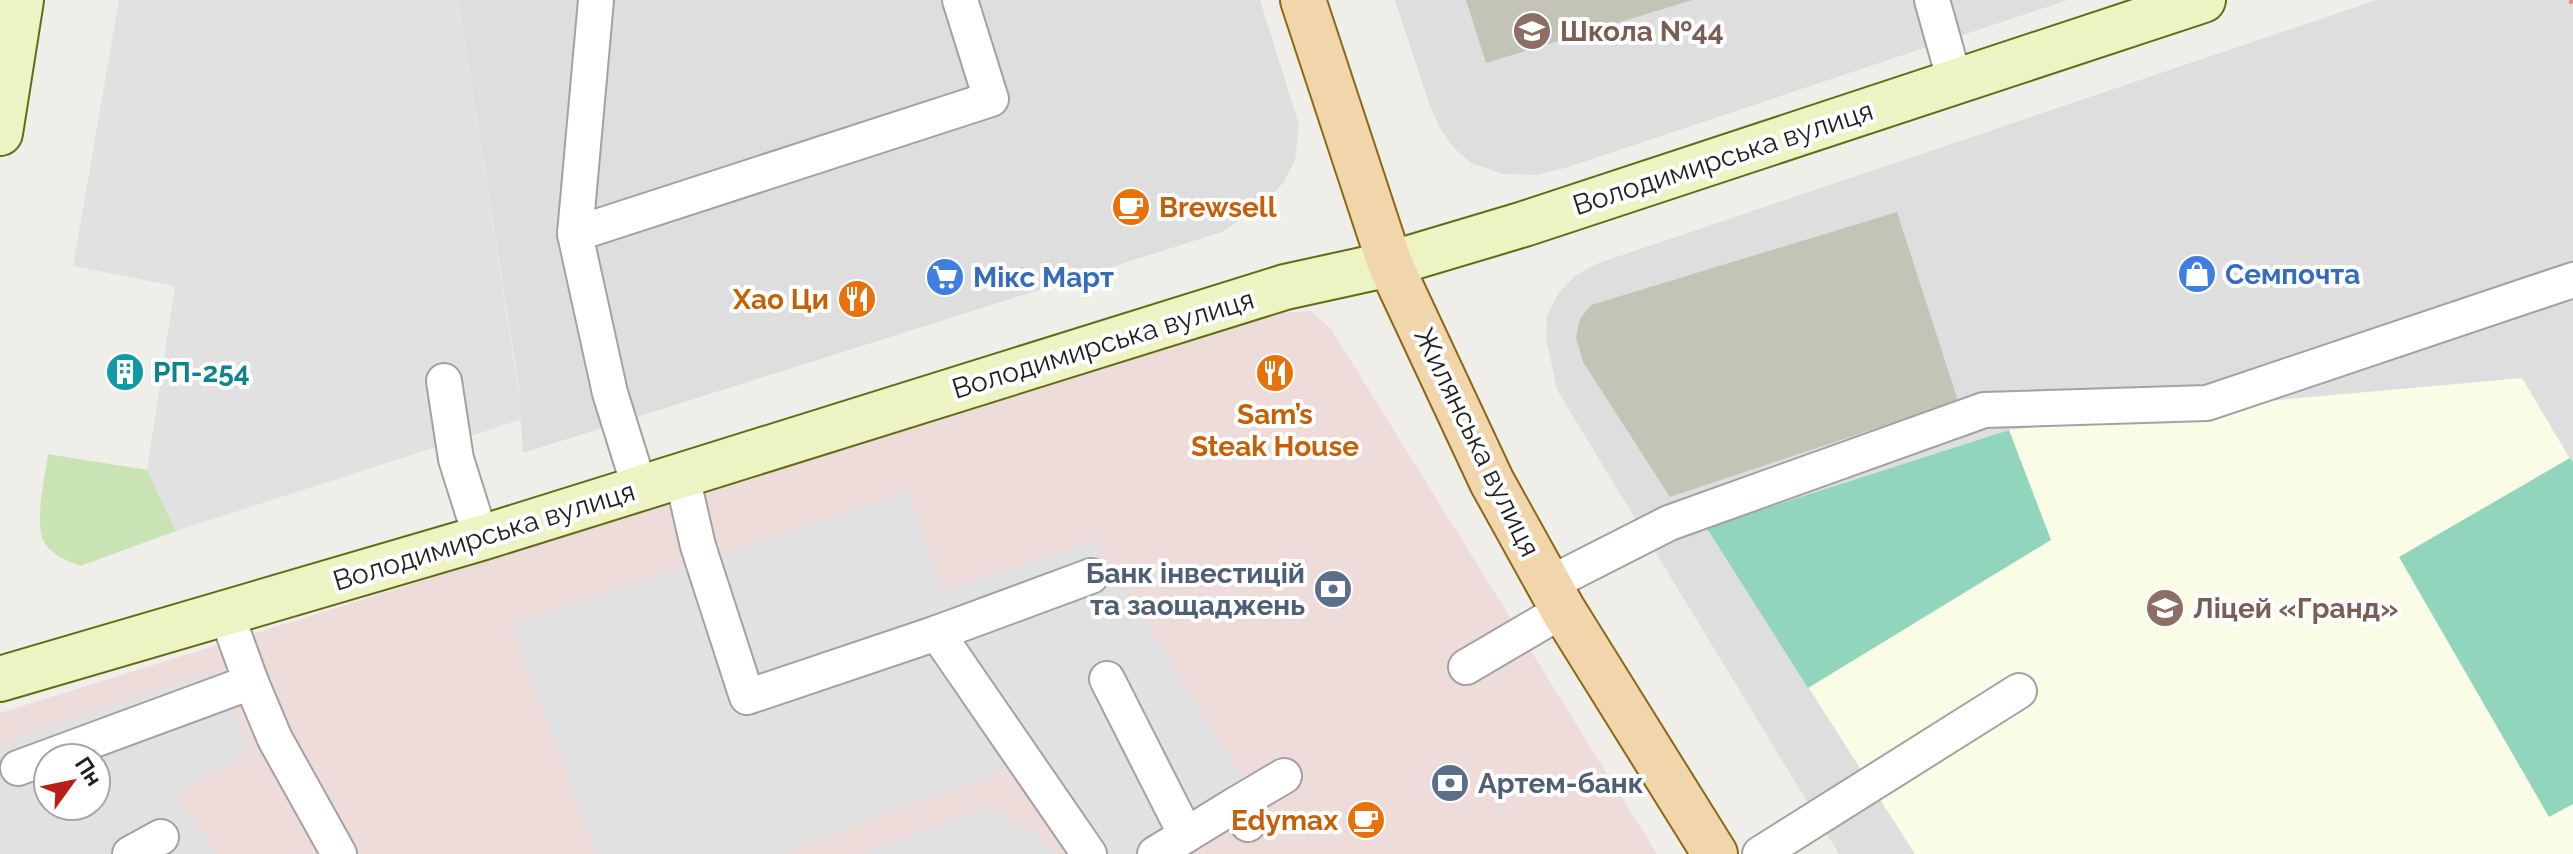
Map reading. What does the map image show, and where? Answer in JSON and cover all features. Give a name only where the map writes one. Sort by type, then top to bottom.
[{"type":"main road","name":"Жилянська вулиця","points":[[1303,0],[1390,264],[1492,482],[1556,597],[1715,854]]},
{"type":"street","points":[[0,133],[21,0]]},
{"type":"street","name":"Володимирська вулиця","points":[[0,679],[481,538],[1285,287],[1390,264],[1539,219],[2188,2]]},
{"type":"lane","points":[[596,0],[575,234],[610,393],[640,489]]},
{"type":"lane","points":[[575,234],[991,99],[960,0]]},
{"type":"lane","points":[[1932,0],[1955,82]]},
{"type":"lane","points":[[1466,667],[1556,597],[1669,523],[1984,410],[2207,403],[2573,280]]},
{"type":"lane","points":[[444,381],[456,459],[481,538]]},
{"type":"lane","points":[[682,476],[698,546],[747,697],[937,633],[1091,576]]},
{"type":"lane","points":[[226,613],[275,739],[339,854]]},
{"type":"lane","points":[[937,633],[1089,854]]},
{"type":"lane","points":[[1107,679],[1186,835]]},
{"type":"lane","points":[[18,768],[251,682]]},
{"type":"lane","points":[[1760,854],[2019,691]]},
{"type":"lane","points":[[1155,854],[1186,835],[1242,815],[1284,776]]},
{"type":"lane","points":[[130,854],[161,837]]},
{"type":"path","points":[[2571,0],[2573,7]]},
{"type":"path","points":[[1019,268],[1024,285]]},
{"type":"shaded area","points":[[119,0],[458,0],[523,419],[176,531],[147,470],[175,286],[73,266]]},
{"type":"shaded area","points":[[458,0],[1260,0],[1299,125],[1295,160],[1283,183],[1261,207],[1222,232],[523,453],[519,387]]},
{"type":"shaded area","points":[[1395,0],[2068,0],[1565,168],[1536,175],[1503,174],[1471,163],[1454,148],[1430,106]]},
{"type":"shaded area","name":"Школа №44","points":[[1466,0],[1692,0],[1486,63]]},
{"type":"shaded area","points":[[2377,0],[2573,0],[2573,854],[1839,854],[1557,390],[1546,338],[1547,316],[1558,294],[1575,276],[1596,264]]},
{"type":"shaded area","points":[[1897,212],[1958,401],[1670,497],[1583,362],[1576,337],[1580,319],[1591,305]]},
{"type":"shaded area","points":[[1311,311],[1331,329],[1657,854],[0,854],[0,713],[1279,313]]},
{"type":"shaded area","name":"Ліцей «Гранд»","points":[[2522,378],[2573,464],[2573,854],[1915,854],[1706,527],[2009,430],[2279,400]]},
{"type":"shaded area","points":[[907,491],[944,590],[1095,540],[1248,787],[1139,854],[1110,854],[1042,757],[779,854],[597,854],[510,625]]},
{"type":"shaded area","points":[[213,671],[251,751],[176,795],[217,854],[0,854],[0,749],[18,736]]},
{"type":"shaded area","points":[[989,807],[1049,843],[1055,854],[860,854]]},
{"type":"green space","points":[[2009,430],[2051,540],[1808,688],[1706,527]]},
{"type":"green space","points":[[48,454],[147,470],[176,531],[80,566],[60,557],[47,547],[41,533],[41,499]]},
{"type":"green space","points":[[2570,458],[2573,462],[2573,804],[2549,817],[2399,557]]},
{"type":"place","name":"Школа №44","points":[[1532,31]]},
{"type":"place","name":"Brewsell","points":[[1131,207]]},
{"type":"place","name":"Семпочта","points":[[2197,274]]},
{"type":"place","name":"Мікс Март","points":[[945,277]]},
{"type":"place","name":"Хао Ци","points":[[857,299]]},
{"type":"place","name":"РП-254","points":[[125,372]]},
{"type":"place","name":"Sam’s Steak House","points":[[1275,373]]},
{"type":"place","name":"Банк інвестицій та заощаджень","points":[[1333,589]]},
{"type":"place","name":"Ліцей «Гранд»","points":[[2165,608]]},
{"type":"place","name":"Артем-банк","points":[[1450,783]]},
{"type":"place","name":"Edymax","points":[[1366,820]]}]
